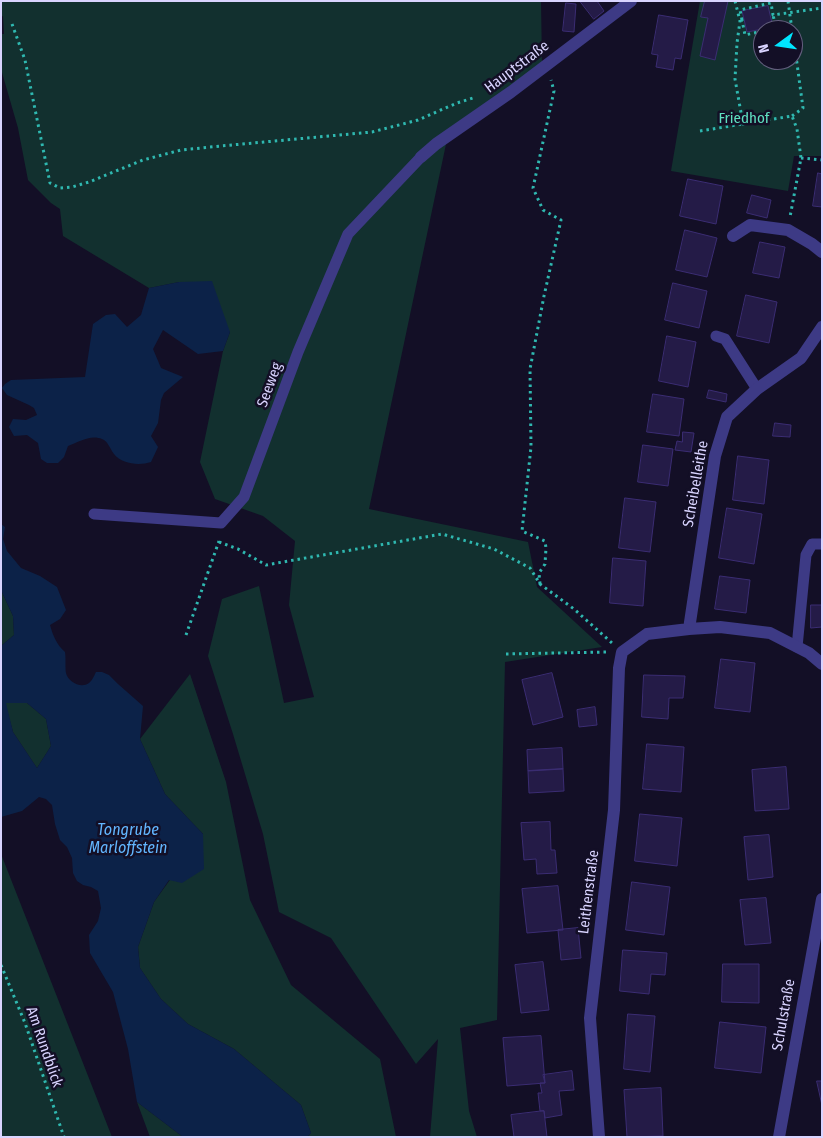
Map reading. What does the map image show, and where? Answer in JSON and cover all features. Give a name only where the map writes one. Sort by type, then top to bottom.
[{"type":"street","name":"Hauptstraße","points":[[421,157],[436,144],[511,92],[630,1]]},
{"type":"street","points":[[733,236],[750,225],[788,230],[822,252]]},
{"type":"street","name":"Scheibelleithe","points":[[689,629],[715,456],[727,417],[757,389],[801,358],[822,327]]},
{"type":"street","points":[[622,652],[647,634],[720,627],[770,633],[809,652],[822,664]]},
{"type":"street","name":"Leithenstraße","points":[[599,1137],[590,1018],[614,810],[619,668],[622,652]]},
{"type":"street","name":"Schulstraße","points":[[779,1137],[822,899]]},
{"type":"lane","name":"Seeweg","points":[[221,523],[244,497],[298,352],[348,234],[421,157]]},
{"type":"lane","points":[[716,336],[724,339],[757,389]]},
{"type":"lane","points":[[94,514],[221,523]]},
{"type":"lane","points":[[797,647],[806,555],[812,544],[822,544]]},
{"type":"path","points":[[735,1],[745,34],[753,32]]},
{"type":"path","points":[[788,1],[791,20]]},
{"type":"path","points":[[743,124],[735,79],[737,43],[741,20],[740,10],[771,3],[774,20]]},
{"type":"path","points":[[773,15],[822,8]]},
{"type":"path","points":[[12,24],[25,60],[50,183],[60,188],[89,182],[143,160],[181,150],[372,132],[418,120],[457,102],[476,97]]},
{"type":"path","points":[[700,132],[792,116],[803,108],[798,70]]},
{"type":"path","points":[[540,584],[539,573],[545,564],[545,541],[522,531],[531,447],[530,369],[561,220],[543,210],[533,188],[554,91]]},
{"type":"path","points":[[788,230],[801,158],[797,129],[792,116]]},
{"type":"path","points":[[801,158],[822,160]]},
{"type":"path","points":[[186,635],[219,542],[221,523]]},
{"type":"path","points":[[219,542],[238,549],[266,565],[442,534],[494,550],[530,568],[540,584],[574,609],[622,652]]},
{"type":"path","points":[[506,654],[622,652]]},
{"type":"path","name":"Am Rundblick","points":[[1,965],[25,1023],[64,1137]]},
{"type":"green space","points":[[1,1],[541,1],[542,64],[449,130],[369,509],[528,542],[537,587],[602,647],[505,662],[497,1020],[460,1028],[469,1111],[477,1137],[430,1137],[438,1039],[416,1064],[331,938],[279,912],[263,834],[208,656],[222,599],[259,586],[284,703],[314,697],[289,605],[295,541],[263,516],[215,499],[200,462],[223,351],[230,332],[179,282],[149,288],[63,236],[60,209],[51,203],[28,180],[18,128],[1,69],[1,34],[4,34]]},
{"type":"green space","name":"Friedhof","points":[[700,1],[822,1],[822,156],[794,156],[788,191],[671,171]]},
{"type":"green space","points":[[1,590],[13,616],[14,635],[1,646]]},
{"type":"green space","points":[[190,674],[226,782],[250,900],[291,985],[380,1059],[396,1137],[307,1137],[311,1133],[301,1105],[234,1049],[188,1024],[161,999],[140,968],[138,947],[154,902],[203,834],[165,794],[140,739]]},
{"type":"green space","points":[[5,703],[27,703],[46,719],[51,746],[37,768],[13,732]]},
{"type":"green space","points":[[1,854],[112,1137],[1,1137]]},
{"type":"green space","points":[[137,1102],[183,1137],[150,1137]]},
{"type":"water","points":[[212,281],[230,332],[223,351],[198,354],[163,330],[153,349],[161,368],[183,377],[164,393],[161,400],[158,423],[151,436],[158,447],[151,462],[136,464],[121,460],[104,440],[93,437],[68,446],[64,457],[58,463],[47,463],[41,459],[38,443],[27,435],[14,436],[9,427],[13,419],[26,420],[37,415],[34,408],[7,395],[2,388],[5,384],[11,380],[85,377],[93,324],[106,315],[115,314],[127,327],[141,315],[149,288],[179,282]]},
{"type":"water","name":"Tongrube Marloffstein","points":[[1,524],[5,527],[3,539],[7,551],[21,568],[40,576],[57,587],[66,610],[60,619],[50,625],[52,633],[65,652],[66,673],[69,679],[75,684],[86,685],[91,681],[96,672],[102,672],[109,675],[143,706],[140,739],[165,794],[203,834],[204,869],[182,883],[169,880],[154,902],[138,947],[140,968],[161,999],[188,1024],[234,1049],[301,1105],[311,1133],[307,1137],[183,1137],[137,1102],[128,1049],[113,992],[90,953],[89,935],[98,921],[101,908],[98,891],[77,881],[73,873],[72,858],[67,847],[60,840],[52,805],[46,799],[39,797],[22,811],[1,817],[1,646],[14,635],[13,616],[1,590]],"holes":[[[6,703],[27,703],[46,719],[51,746],[37,768],[13,732]]]},
{"type":"building","points":[[580,1],[597,1],[604,11],[594,19]]},
{"type":"building","points":[[705,1],[728,1],[715,60],[700,56],[708,18],[701,17]]},
{"type":"building","points":[[566,3],[576,4],[574,32],[563,31]]},
{"type":"building","points":[[768,6],[771,20],[753,20],[753,31],[747,32],[742,11]]},
{"type":"building","points":[[659,15],[688,20],[681,59],[675,58],[673,70],[656,67],[658,55],[652,54]]},
{"type":"building","points":[[818,173],[822,174],[822,207],[813,206]]},
{"type":"building","points":[[688,179],[723,186],[716,224],[680,216]]},
{"type":"building","points":[[752,195],[771,200],[767,218],[747,213]]},
{"type":"building","points":[[685,230],[717,238],[707,277],[676,270]]},
{"type":"building","points":[[760,242],[785,247],[779,278],[753,273]]},
{"type":"building","points":[[673,283],[707,291],[699,328],[665,320]]},
{"type":"building","points":[[746,295],[777,302],[769,343],[737,336]]},
{"type":"building","points":[[667,336],[696,342],[688,387],[659,381]]},
{"type":"building","points":[[709,390],[727,394],[726,402],[707,398]]},
{"type":"building","points":[[653,394],[684,399],[679,436],[647,432]]},
{"type":"building","points":[[775,423],[791,425],[790,437],[773,436]]},
{"type":"building","points":[[683,432],[694,433],[691,452],[675,450],[677,441],[682,442]]},
{"type":"building","points":[[643,445],[673,449],[668,486],[638,482]]},
{"type":"building","points":[[738,456],[769,460],[764,504],[733,500]]},
{"type":"building","points":[[625,498],[656,502],[650,552],[619,548]]},
{"type":"building","points":[[727,508],[762,514],[754,564],[719,558]]},
{"type":"building","points":[[613,558],[646,561],[643,606],[610,603]]},
{"type":"building","points":[[720,576],[750,580],[746,613],[715,609]]},
{"type":"building","points":[[811,605],[822,605],[822,627],[811,628]]},
{"type":"building","points":[[721,659],[755,663],[750,712],[715,708]]},
{"type":"building","points":[[552,673],[563,717],[533,725],[522,680]]},
{"type":"building","points":[[644,675],[685,676],[683,698],[669,698],[668,719],[642,717]]},
{"type":"building","points":[[595,707],[597,725],[579,727],[577,710]]},
{"type":"building","points":[[647,744],[684,747],[681,792],[643,789]]},
{"type":"building","points":[[562,748],[563,769],[528,771],[527,750]]},
{"type":"building","points":[[786,767],[789,809],[755,811],[752,770]]},
{"type":"building","points":[[563,769],[564,791],[529,793],[528,771]]},
{"type":"building","points":[[640,814],[682,818],[677,866],[635,861]]},
{"type":"building","points":[[550,822],[551,850],[555,850],[557,873],[537,874],[536,859],[524,860],[521,823]]},
{"type":"building","points":[[769,835],[773,877],[748,880],[744,837]]},
{"type":"building","points":[[632,882],[670,887],[664,935],[626,930]]},
{"type":"building","points":[[558,886],[563,930],[527,933],[522,889]]},
{"type":"building","points":[[766,898],[771,943],[745,945],[740,900]]},
{"type":"building","points":[[578,928],[581,958],[561,960],[558,930]]},
{"type":"building","points":[[623,950],[667,953],[665,975],[651,974],[649,994],[620,991]]},
{"type":"building","points":[[543,962],[549,1010],[521,1013],[515,965]]},
{"type":"building","points":[[723,964],[759,964],[759,1003],[722,1002]]},
{"type":"building","points":[[628,1014],[655,1016],[650,1072],[624,1069]]},
{"type":"building","points":[[720,1022],[766,1027],[761,1073],[715,1068]]},
{"type":"building","points":[[541,1036],[545,1083],[507,1086],[503,1038]]},
{"type":"building","points":[[572,1071],[574,1090],[559,1091],[562,1115],[545,1118],[544,1111],[540,1111],[538,1093],[542,1093],[540,1083],[545,1083],[543,1075]]},
{"type":"building","points":[[817,1081],[822,1081],[822,1105]]},
{"type":"building","points":[[661,1088],[663,1136],[627,1137],[624,1090]]},
{"type":"building","points":[[544,1111],[547,1137],[514,1137],[511,1115]]}]
